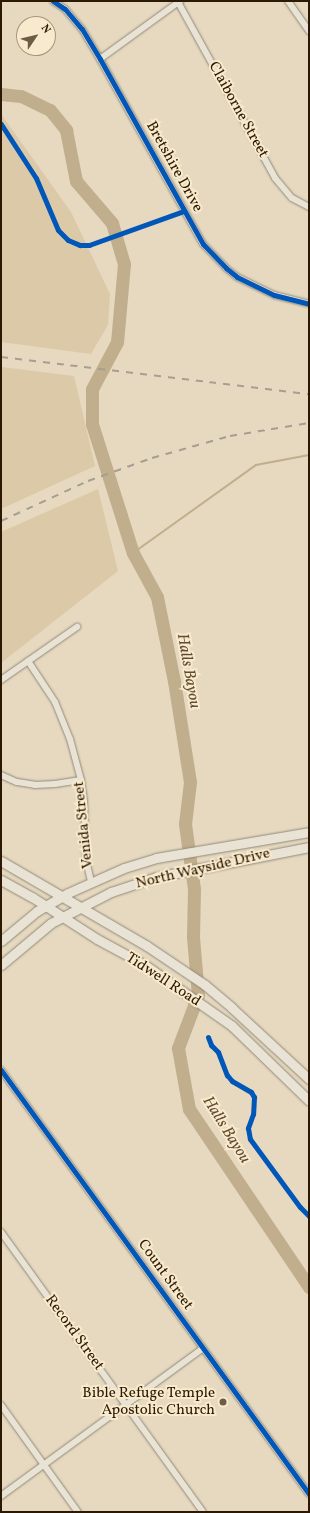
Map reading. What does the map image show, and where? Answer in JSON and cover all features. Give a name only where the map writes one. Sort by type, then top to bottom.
[{"type":"main road","name":"North Wayside Drive","points":[[1,941],[45,906],[61,896],[91,882],[156,858],[309,832]]},
{"type":"main road","name":"North Wayside Drive","points":[[1,966],[51,923],[111,892],[156,877],[309,847]]},
{"type":"main road","name":"Tidwell Road","points":[[1,861],[147,946],[205,985],[309,1079]]},
{"type":"main road","name":"Tidwell Road","points":[[1,880],[97,939],[145,965],[232,1026],[309,1101]]},
{"type":"street","name":"Bretshire Drive","points":[[53,1],[65,9],[82,29],[203,244],[226,268],[238,277],[274,296],[309,304]]},
{"type":"street","points":[[288,1],[309,31]]},
{"type":"street","points":[[100,59],[179,2]]},
{"type":"street","name":"Claiborne Street","points":[[179,2],[275,178],[292,198],[309,207]]},
{"type":"street","points":[[1,680],[77,627]]},
{"type":"street","name":"Venida Street","points":[[28,661],[55,702],[70,738],[81,780],[84,802],[86,860],[91,882]]},
{"type":"street","points":[[1,775],[17,782],[35,785],[81,780]]},
{"type":"street","name":"Count Street","points":[[1,1070],[309,1494]]},
{"type":"street","name":"Record Street","points":[[1,1232],[203,1512]]},
{"type":"street","points":[[1,1496],[203,1348]]},
{"type":"street","points":[[1,1405],[78,1512]]},
{"type":"shaded area","points":[[1,114],[71,212],[110,294],[108,325],[91,354],[1,342]]},
{"type":"shaded area","points":[[1,367],[74,376],[95,466],[1,509]]},
{"type":"shaded area","points":[[98,489],[118,571],[1,663],[1,532]]},
{"type":"waterway","name":"Halls Bayou","points":[[1,94],[21,96],[50,110],[66,130],[76,181],[112,223],[124,264],[117,342],[92,389],[92,424],[133,553],[157,597],[174,681],[190,782],[185,824],[194,889],[193,937],[198,995],[178,1048],[189,1109],[309,1287]]},
{"type":"waterway","points":[[133,553],[256,465],[309,455]]},
{"type":"railway","points":[[1,357],[309,394]]},
{"type":"railway","points":[[1,521],[88,481],[152,458],[230,436],[309,423]]},
{"type":"cycle path","points":[[53,1],[65,9],[82,29],[203,244],[226,268],[237,277],[274,295],[309,304]]},
{"type":"cycle path","points":[[1,124],[36,178],[58,230],[68,240],[80,245],[89,245],[184,211]]},
{"type":"cycle path","points":[[208,1037],[211,1045],[218,1052],[227,1075],[232,1081],[251,1092],[254,1097],[253,1114],[248,1128],[250,1139],[300,1207],[309,1216]]},
{"type":"cycle path","points":[[1,1070],[309,1494]]},
{"type":"place","name":"Bible Refuge Temple Apostolic Church","points":[[223,1402]]}]
